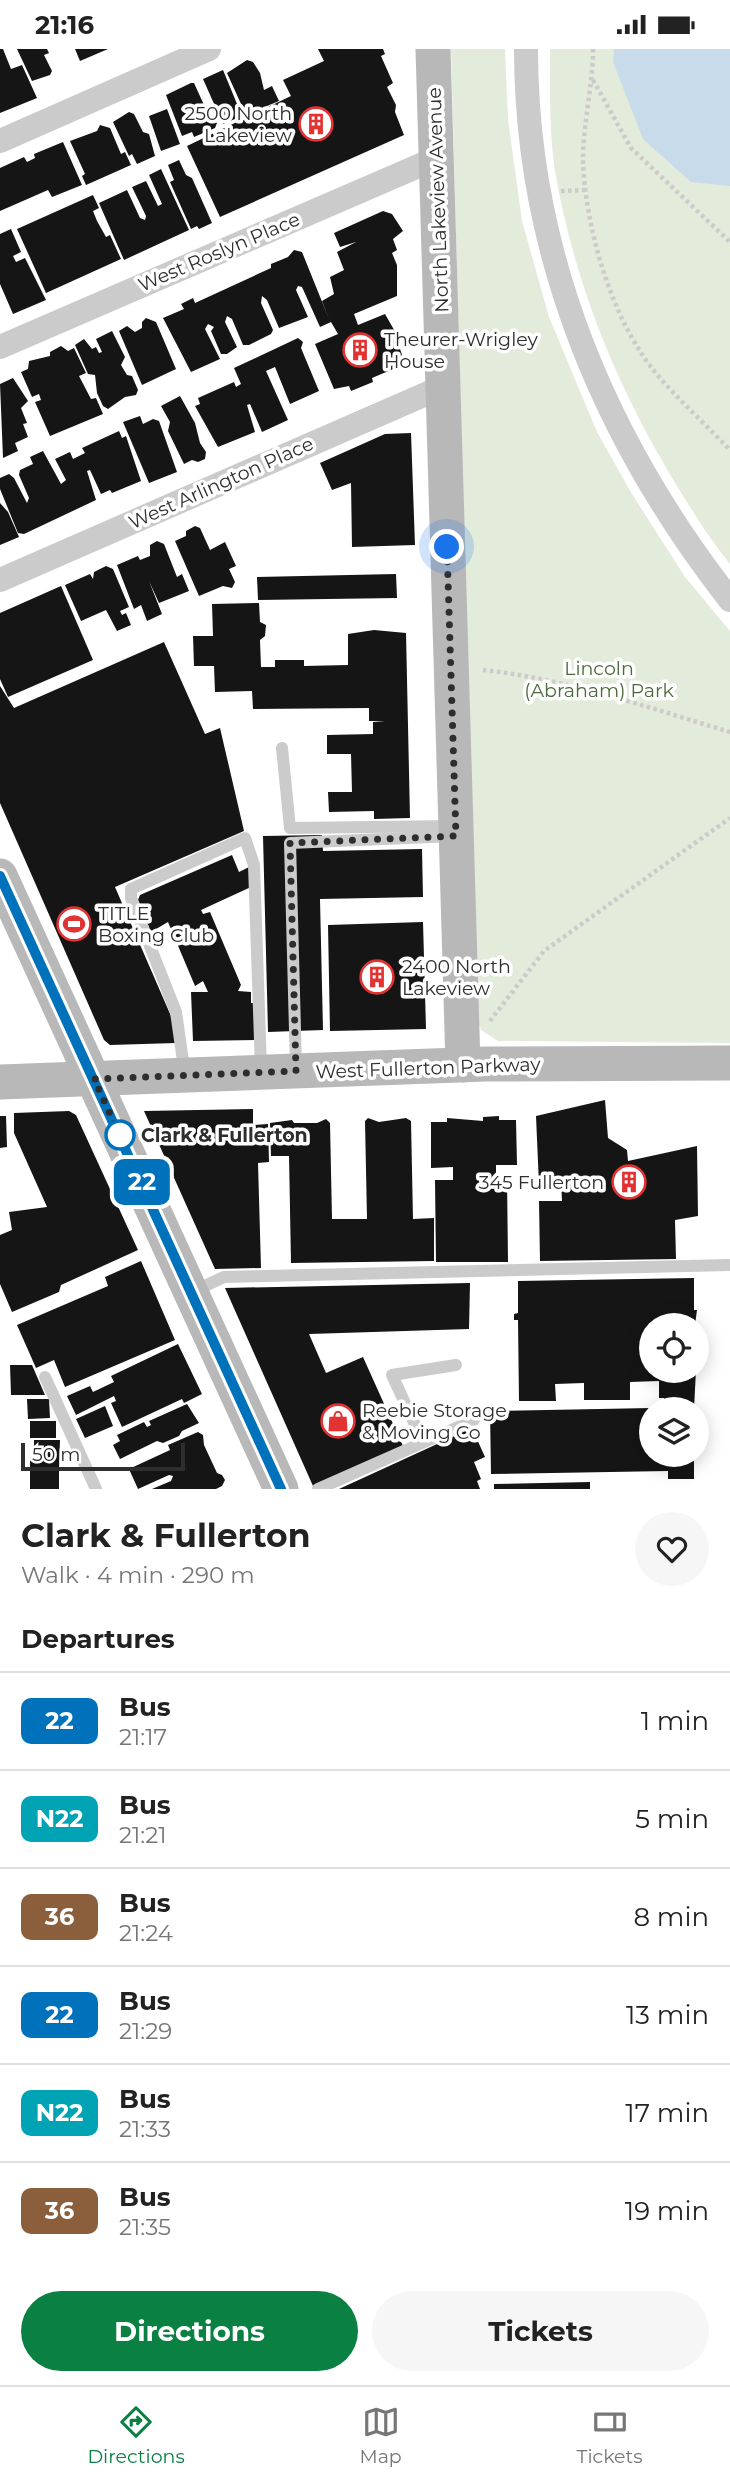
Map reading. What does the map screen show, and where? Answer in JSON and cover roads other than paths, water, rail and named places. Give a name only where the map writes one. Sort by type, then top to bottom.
[{"type":"main road","name":"North Lakeview Avenue","points":[[433,49],[463,1065]]},
{"type":"main road","points":[[0,876],[281,1489]]},
{"type":"main road","name":"West Fullerton Parkway","points":[[0,1081],[463,1065],[730,1063]]},
{"type":"street","points":[[0,141],[209,49]]},
{"type":"street","points":[[526,49],[526,93],[536,183],[570,312],[587,362],[646,479],[730,600]]},
{"type":"street","name":"West Roslyn Place","points":[[0,347],[438,158]]},
{"type":"street","name":"West Arlington Place","points":[[0,580],[442,387]]},
{"type":"lane","points":[[282,748],[290,828],[456,831]]},
{"type":"lane","points":[[296,1071],[290,843],[456,831]]},
{"type":"lane","points":[[186,1075],[176,1012],[131,898],[131,889],[245,838],[254,865],[261,1073]]},
{"type":"lane","points":[[192,1292],[224,1277],[730,1265]]},
{"type":"lane","points":[[423,1443],[392,1375],[456,1365]]},
{"type":"lane","points":[[45,1377],[96,1489]]},
{"type":"lane","points":[[318,1489],[474,1420]]},
{"type":"water","points":[[614,49],[730,49],[730,186],[691,182],[643,139],[613,62]]},
{"type":"place","name":"2500 North Lakeview","points":[[316,124]]},
{"type":"place","name":"Theurer-Wrigley House","points":[[360,350]]},
{"type":"place","name":"TITLE Boxing Club","points":[[74,924]]},
{"type":"place","name":"2400 North Lakeview","points":[[377,977]]},
{"type":"place","name":"Clark & Fullerton","points":[[120,1135]]},
{"type":"place","name":"345 Fullerton","points":[[629,1182]]},
{"type":"place","name":"Reebie Storage & Moving Co","points":[[338,1421]]},
{"type":"park label","name":"Lincoln (Abraham) Park","points":[[599,679]]}]
